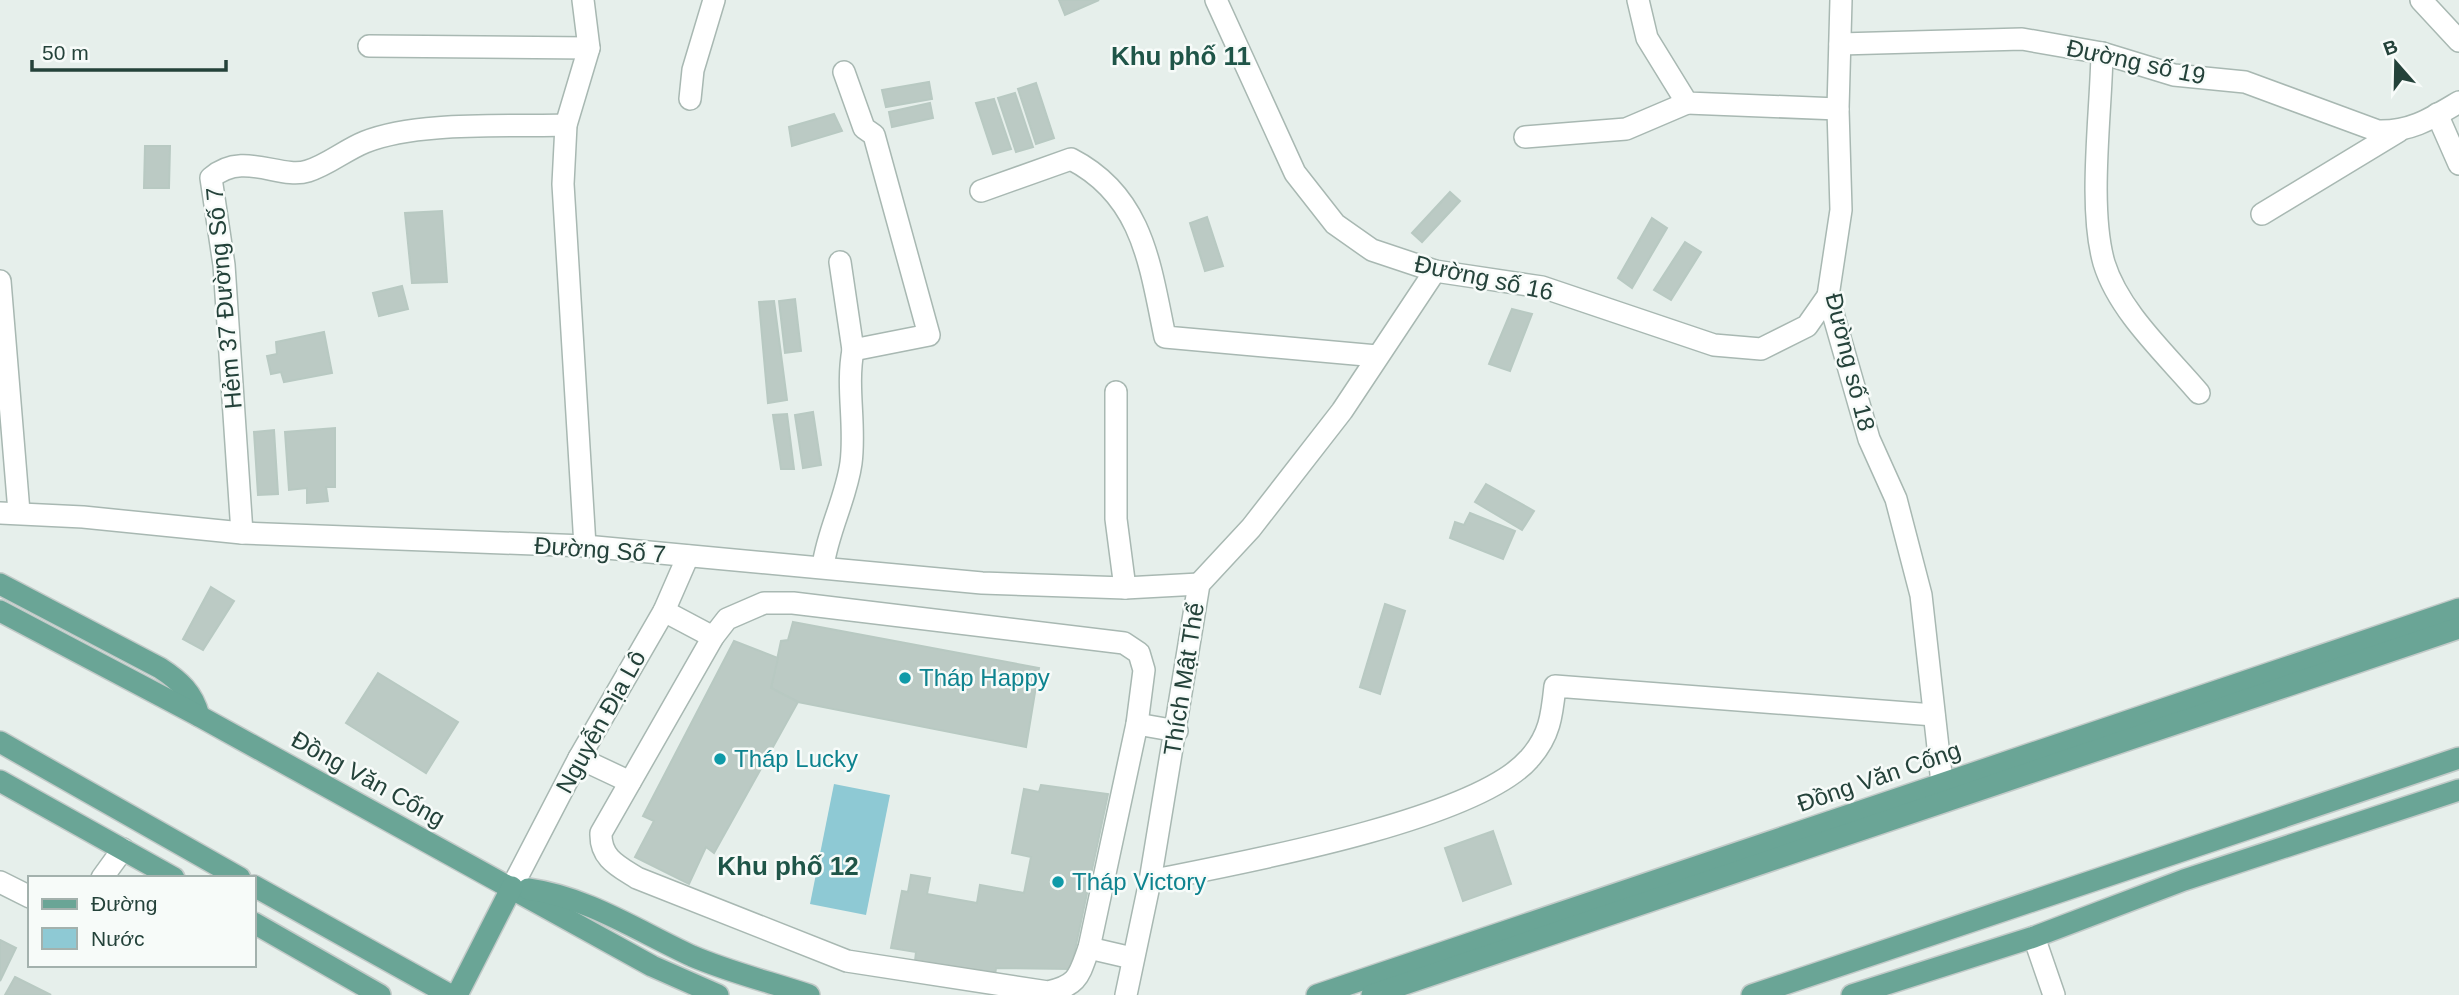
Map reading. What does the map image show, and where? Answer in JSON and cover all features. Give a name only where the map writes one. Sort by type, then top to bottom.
[{"type":"main road","points":[[0,584],[160,668],[187,690],[194,699],[199,716]]},
{"type":"main road","name":"Đồng Văn Cống","points":[[1317,995],[2459,609]]},
{"type":"main road","name":"Đồng Văn Cống","points":[[0,611],[199,716],[652,965],[718,995]]},
{"type":"main road","name":"Đồng Văn Cống","points":[[1372,995],[2459,628]]},
{"type":"main road","points":[[0,742],[236,876]]},
{"type":"main road","points":[[1752,995],[2459,758]]},
{"type":"main road","points":[[0,781],[170,876]]},
{"type":"main road","points":[[1852,995],[2034,937],[2184,880],[2459,790]]},
{"type":"main road","points":[[123,849],[139,821]]},
{"type":"main road","points":[[256,887],[450,995]]},
{"type":"main road","points":[[457,995],[512,887]]},
{"type":"main road","name":"Đồng Văn Cống","points":[[512,887],[566,898],[609,914],[694,957],[809,995]]},
{"type":"main road","points":[[256,924],[380,995]]},
{"type":"street","points":[[583,0],[589,48],[566,124],[563,184],[585,546]]},
{"type":"street","points":[[690,99],[693,70],[714,0]]},
{"type":"street","name":"Đường số 16","points":[[1216,0],[1295,173],[1335,225],[1372,250],[1435,271],[1542,287],[1714,345],[1761,349],[1807,326],[1828,296]]},
{"type":"street","points":[[1638,0],[1647,38],[1687,103]]},
{"type":"street","name":"Đường số 18","points":[[1841,0],[1838,109],[1841,210],[1828,296],[1869,439],[1896,499],[1921,595],[1941,783]]},
{"type":"street","points":[[2421,0],[2459,41]]},
{"type":"street","name":"Đường số 19","points":[[1840,44],[2022,39],[2102,53],[2174,75],[2245,82],[2364,126],[2399,131]]},
{"type":"street","points":[[369,46],[589,48]]},
{"type":"street","points":[[2102,53],[2097,182],[2099,236],[2105,265],[2127,306],[2199,393]]},
{"type":"street","points":[[845,72],[864,128],[874,135],[929,335],[853,350]]},
{"type":"street","points":[[2262,214],[2399,131],[2422,124],[2459,102]]},
{"type":"street","points":[[1525,137],[1626,129],[1687,103],[1838,109]]},
{"type":"street","points":[[2437,114],[2459,164]]},
{"type":"street","name":"Hẻm 37 Đường Số 7","points":[[242,533],[224,265],[211,178],[222,168],[253,166],[306,172],[366,142],[414,131],[566,124]]},
{"type":"street","points":[[981,191],[1071,159],[1097,172],[1120,200],[1145,243],[1165,337],[1377,356]]},
{"type":"street","points":[[822,566],[827,537],[850,466],[852,425],[849,386],[853,350],[840,262]]},
{"type":"street","name":"Thích Mật Thể","points":[[1126,995],[1177,731],[1199,584],[1251,528],[1342,411],[1435,271]]},
{"type":"street","points":[[0,281],[10,513]]},
{"type":"street","points":[[1116,392],[1116,519],[1125,588]]},
{"type":"street","name":"Đường Số 7","points":[[10,513],[242,533],[585,546],[982,583],[1125,588],[1199,584]]},
{"type":"street","name":"Nguyễn Địa Lô","points":[[512,887],[579,758],[664,611],[688,556]]},
{"type":"street","points":[[764,603],[793,603],[1124,643],[1139,653],[1144,670],[1137,724],[1089,948],[1078,978],[1068,988],[1048,992],[847,961],[638,878],[612,863],[604,853],[601,832],[713,637],[727,619],[764,603]]},
{"type":"street","points":[[664,611],[713,637]]},
{"type":"street","points":[[1150,881],[1243,862],[1401,822],[1486,790],[1529,761],[1550,729],[1555,686],[1934,715]]},
{"type":"street","points":[[1137,724],[1177,731]]},
{"type":"street","points":[[579,758],[630,782]]},
{"type":"street","points":[[103,876],[123,849]]},
{"type":"street","points":[[0,882],[28,896]]},
{"type":"street","points":[[2034,937],[2054,995]]},
{"type":"street","points":[[1089,948],[1132,958]]},
{"type":"water","points":[[834,784],[890,795],[866,915],[810,904]]},
{"type":"building","points":[[1059,0],[1099,0],[1065,15]]},
{"type":"building","points":[[929,82],[932,99],[886,107],[882,90]]},
{"type":"building","points":[[1036,83],[1054,138],[1036,144],[1018,89]]},
{"type":"building","points":[[1015,93],[1033,147],[1016,152],[998,98]]},
{"type":"building","points":[[994,99],[1011,149],[993,154],[976,103]]},
{"type":"building","points":[[930,103],[933,118],[892,127],[889,112]]},
{"type":"building","points":[[834,114],[842,131],[792,146],[789,127]]},
{"type":"building","points":[[145,146],[170,146],[169,188],[144,188]]},
{"type":"building","points":[[1450,192],[1460,201],[1422,242],[1412,233]]},
{"type":"building","points":[[442,211],[447,282],[412,283],[405,213]]},
{"type":"building","points":[[1207,217],[1223,266],[1205,271],[1190,223]]},
{"type":"building","points":[[1652,218],[1667,228],[1632,288],[1618,278]]},
{"type":"building","points":[[1685,242],[1701,252],[1671,300],[1654,290]]},
{"type":"building","points":[[402,286],[408,309],[379,316],[373,293]]},
{"type":"building","points":[[795,299],[801,351],[785,353],[779,301]]},
{"type":"building","points":[[774,301],[787,400],[768,403],[759,302]]},
{"type":"building","points":[[1512,309],[1532,314],[1510,371],[1489,364]]},
{"type":"building","points":[[324,332],[332,373],[284,382],[281,372],[271,374],[267,356],[277,354],[276,342]]},
{"type":"building","points":[[813,412],[821,465],[803,468],[795,415]]},
{"type":"building","points":[[787,414],[794,469],[781,469],[773,415]]},
{"type":"building","points":[[335,428],[335,487],[326,487],[328,501],[307,503],[307,488],[289,490],[285,432]]},
{"type":"building","points":[[274,430],[278,494],[258,495],[254,432]]},
{"type":"building","points":[[1486,484],[1534,511],[1522,530],[1475,502]]},
{"type":"building","points":[[1470,513],[1515,531],[1503,559],[1450,538],[1455,522],[1464,525]]},
{"type":"building","points":[[211,587],[234,601],[203,650],[183,639]]},
{"type":"building","points":[[1385,604],[1405,611],[1380,694],[1360,687]]},
{"type":"building","name":"Tháp Happy","points":[[793,622],[1039,668],[1026,747],[798,702],[771,688],[781,641],[788,640]]},
{"type":"building","name":"Tháp Lucky","points":[[734,641],[778,658],[771,688],[798,702],[714,853],[706,847],[689,884],[635,857],[654,821],[643,816]]},
{"type":"building","points":[[378,673],[458,722],[426,773],[346,723]]},
{"type":"building","name":"Tháp Victory","points":[[1041,785],[1108,794],[1071,969],[996,968],[995,975],[915,961],[916,952],[891,948],[902,891],[908,892],[911,875],[930,878],[927,894],[977,903],[980,885],[1024,893],[1031,857],[1012,853],[1024,789],[1039,792]]},
{"type":"building","points":[[1493,831],[1511,884],[1463,901],[1445,848]]},
{"type":"building","points":[[0,940],[16,948],[0,981]]},
{"type":"building","points":[[15,977],[51,995],[5,995]]},
{"type":"place","name":"Tháp Happy","points":[[905,678]]},
{"type":"place","name":"Tháp Lucky","points":[[720,759]]},
{"type":"place","name":"Tháp Victory","points":[[1058,882]]},
{"type":"district","name":"Khu phố 11","points":[[1181,56]]},
{"type":"district","name":"Khu phố 12","points":[[788,866]]}]
